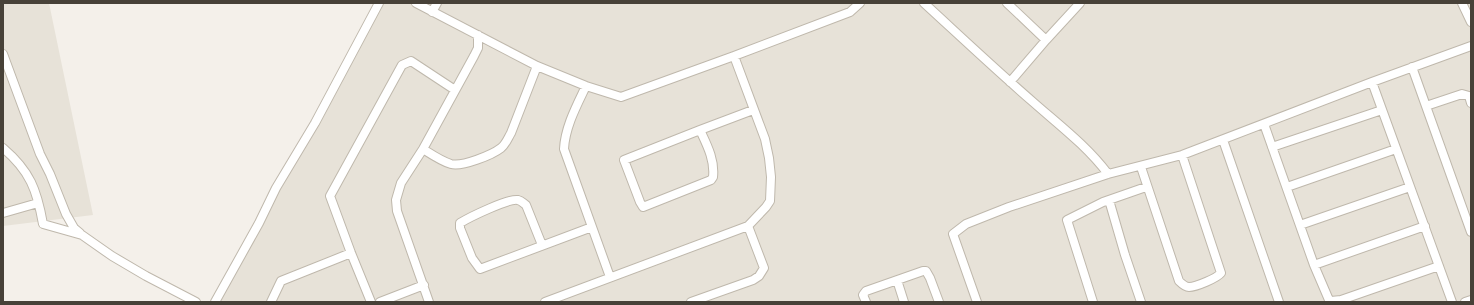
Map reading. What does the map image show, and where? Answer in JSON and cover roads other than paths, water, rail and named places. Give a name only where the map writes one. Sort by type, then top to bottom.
[{"type":"street","points":[[215,302],[256,228],[276,188],[315,123],[380,3]]},
{"type":"street","points":[[416,3],[537,66],[586,86],[621,97],[850,12],[860,3]]},
{"type":"street","points":[[432,12],[437,3]]},
{"type":"street","points":[[924,3],[1010,82],[1082,145],[1108,174]]},
{"type":"street","points":[[1008,3],[1046,40]]},
{"type":"street","points":[[1010,82],[1080,3]]},
{"type":"street","points":[[1462,3],[1469,11],[1471,22]]},
{"type":"street","points":[[429,302],[397,211],[396,200],[401,183],[423,149],[478,48],[478,35]]},
{"type":"street","points":[[977,302],[953,234],[966,224],[1009,206],[1108,174],[1141,167],[1182,155],[1372,82],[1471,46]]},
{"type":"street","points":[[3,54],[40,154],[50,174],[66,214],[74,228],[112,256],[196,302]]},
{"type":"street","points":[[544,302],[557,300],[610,277],[748,226],[766,208],[770,201],[771,189],[769,158],[765,139],[734,56]]},
{"type":"street","points":[[371,302],[330,196],[402,65],[411,61],[455,90]]},
{"type":"street","points":[[423,149],[447,162],[455,164],[468,162],[501,148],[511,133],[537,66]]},
{"type":"street","points":[[1412,67],[1471,232]]},
{"type":"street","points":[[1372,82],[1452,302]]},
{"type":"street","points":[[586,86],[571,118],[564,141],[564,149],[610,277]]},
{"type":"street","points":[[1426,106],[1462,94],[1468,96],[1471,103]]},
{"type":"street","points":[[700,130],[711,156],[714,177],[711,180],[643,207],[624,160],[700,130],[753,110]]},
{"type":"street","points":[[1272,147],[1382,110]]},
{"type":"street","points":[[1264,124],[1314,265],[1327,298],[1331,302],[1439,266]]},
{"type":"street","points":[[1223,140],[1279,302]]},
{"type":"street","points":[[3,148],[30,178],[35,190],[43,224],[82,235]]},
{"type":"street","points":[[1287,187],[1396,149]]},
{"type":"street","points":[[1141,167],[1146,187],[1179,281],[1184,286],[1192,287],[1215,278],[1221,273],[1182,155]]},
{"type":"street","points":[[1093,302],[1067,220],[1109,200],[1146,187]]},
{"type":"street","points":[[1300,225],[1410,187]]},
{"type":"street","points":[[542,245],[526,206],[521,200],[506,202],[460,223],[460,228],[472,258],[480,269],[592,227]]},
{"type":"street","points":[[1109,200],[1141,302]]},
{"type":"street","points":[[3,213],[38,203]]},
{"type":"street","points":[[691,302],[753,280],[759,276],[764,268],[748,226]]},
{"type":"street","points":[[1314,265],[1425,226]]},
{"type":"street","points":[[271,302],[281,282],[351,253]]},
{"type":"street","points":[[866,302],[863,295],[866,291],[926,271],[939,302]]},
{"type":"street","points":[[897,280],[904,302]]},
{"type":"street","points":[[380,302],[424,286]]},
{"type":"street","points":[[1465,302],[1471,300]]}]
